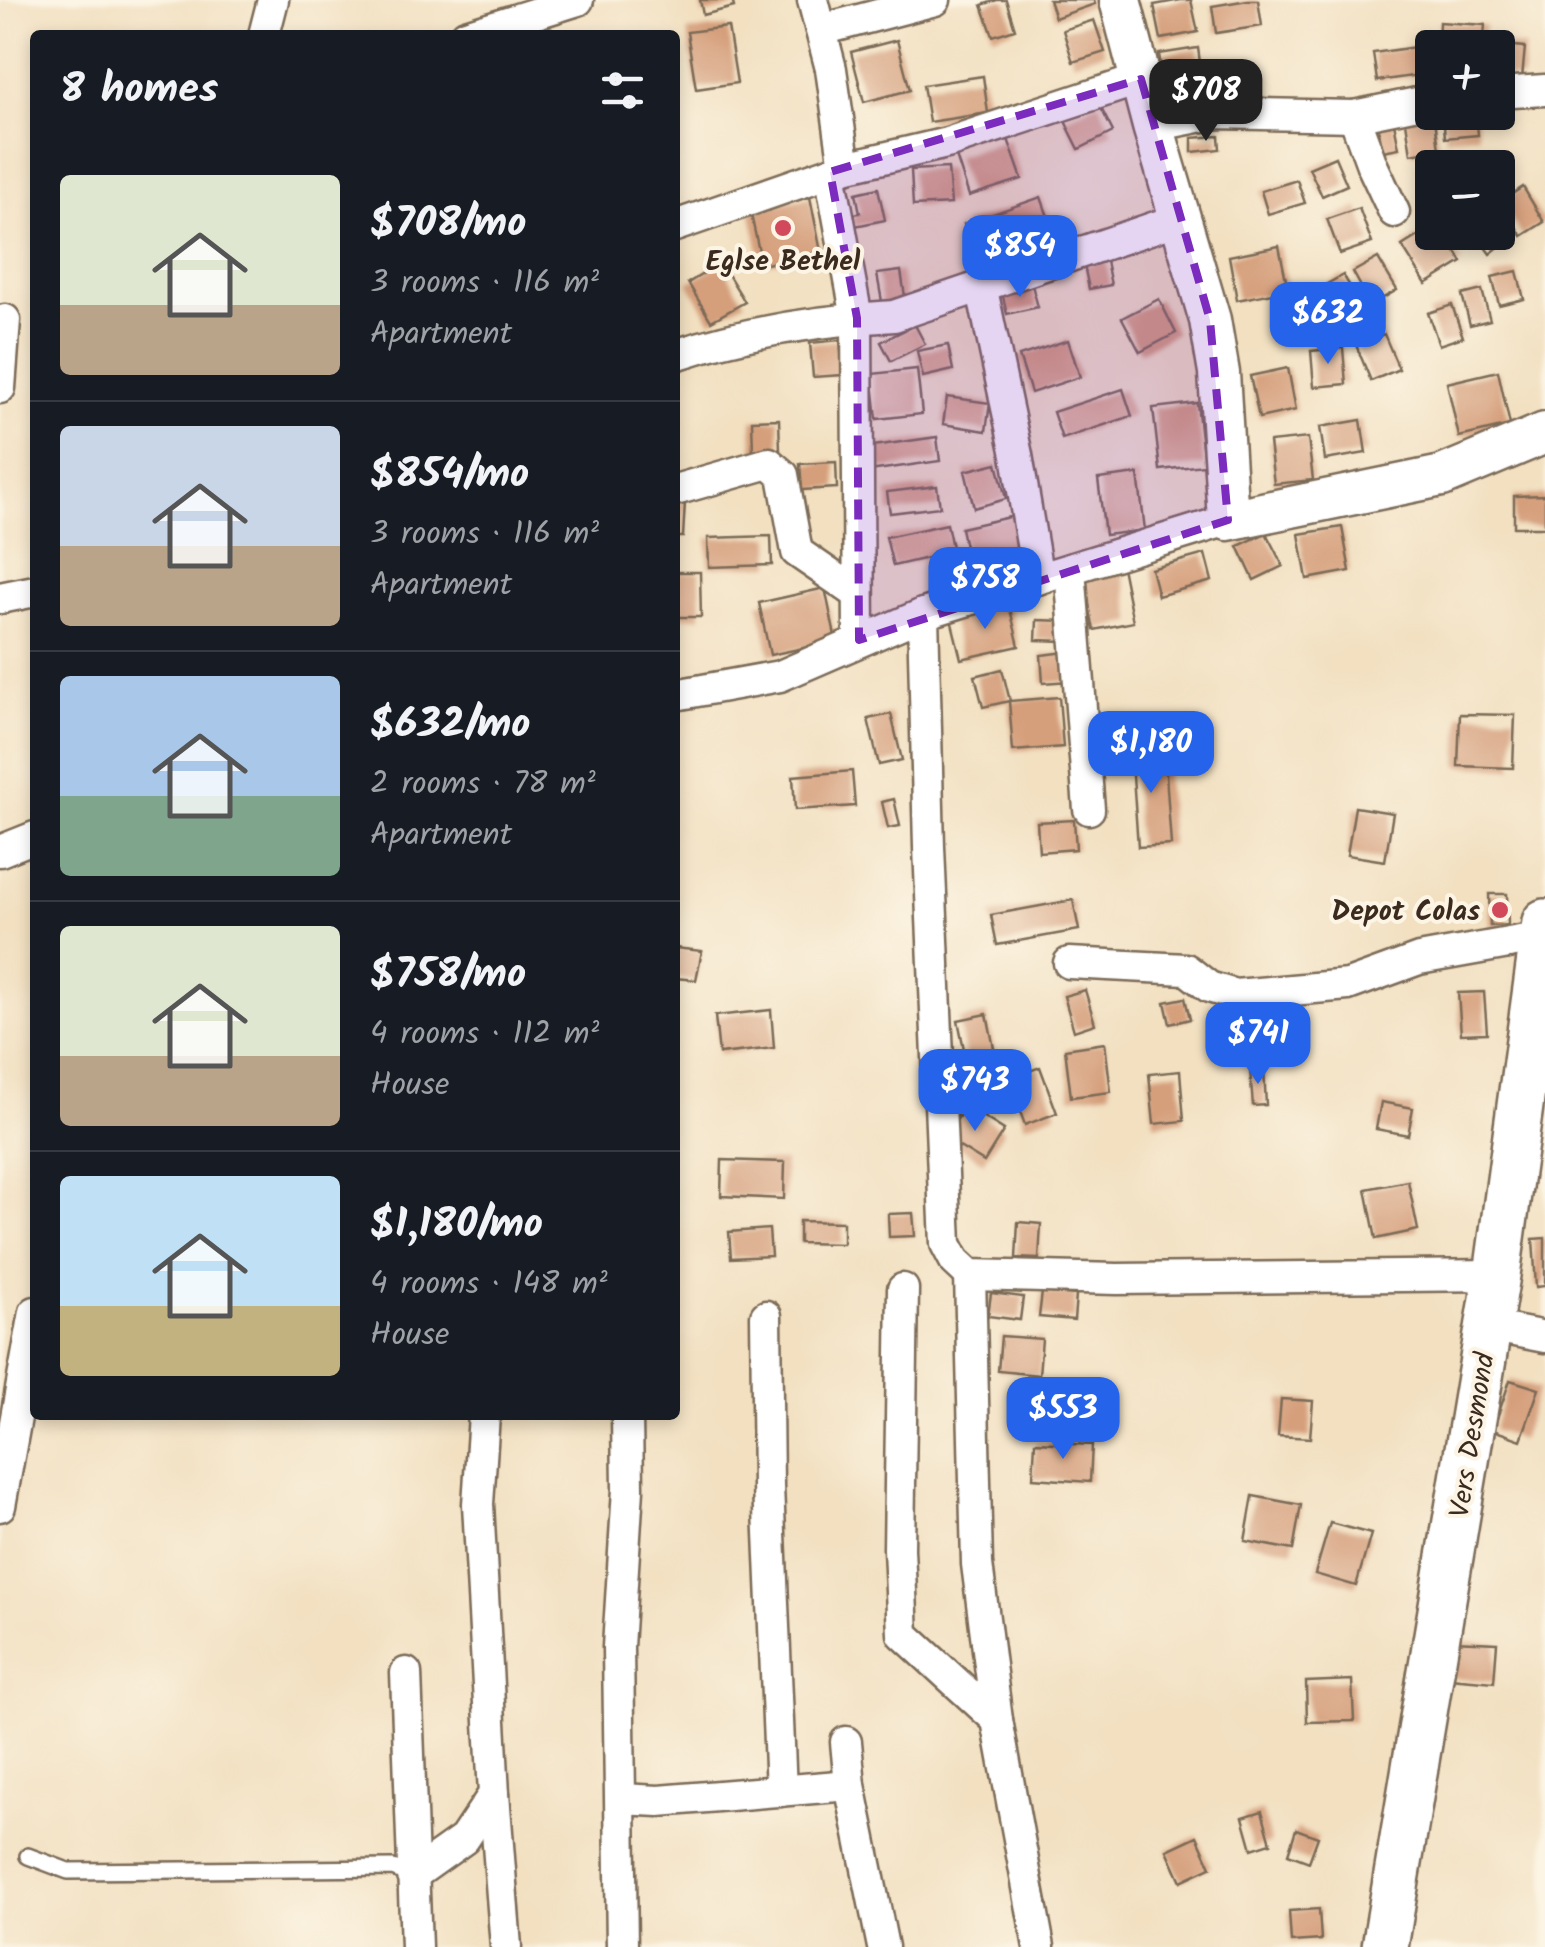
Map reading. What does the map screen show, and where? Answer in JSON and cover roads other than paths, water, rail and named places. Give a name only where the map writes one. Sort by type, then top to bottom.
[{"type":"main road","name":"Vers Desmond","points":[[1385,1947],[1497,1275],[1541,986],[1544,930]]},
{"type":"street","points":[[265,30],[273,0]]},
{"type":"street","points":[[501,30],[542,24],[578,0]]},
{"type":"street","points":[[813,0],[831,69],[838,169],[857,318],[859,640]]},
{"type":"street","points":[[821,30],[935,0]]},
{"type":"street","points":[[1120,0],[1210,320],[1219,373],[1228,520]]},
{"type":"street","points":[[680,224],[838,169],[947,142],[1141,79]]},
{"type":"street","points":[[1515,93],[1545,90]]},
{"type":"street","points":[[1153,126],[1218,113],[1354,116],[1415,103]]},
{"type":"street","points":[[1354,116],[1394,212]]},
{"type":"street","points":[[680,353],[718,341],[857,318],[894,316],[1179,219]]},
{"type":"street","points":[[981,286],[1017,455],[1038,580]]},
{"type":"street","points":[[0,388],[13,319]]},
{"type":"street","points":[[680,694],[780,676],[923,614],[1228,520],[1442,476],[1545,433]]},
{"type":"street","points":[[680,489],[769,462],[783,476],[797,552],[858,594]]},
{"type":"street","points":[[1070,570],[1089,808]]},
{"type":"street","points":[[0,598],[30,591]]},
{"type":"street","points":[[923,614],[928,848],[946,1244],[955,1261],[970,1274],[1117,1279],[1497,1275]]},
{"type":"street","points":[[0,851],[30,840]]},
{"type":"street","points":[[1069,963],[1186,969],[1209,986],[1235,996],[1348,985],[1419,959],[1544,930]]},
{"type":"street","points":[[970,1274],[978,1564],[997,1720],[1039,1947]]},
{"type":"street","points":[[903,1289],[899,1549],[903,1634],[997,1720]]},
{"type":"street","points":[[766,1316],[768,1486],[781,1791]]},
{"type":"street","points":[[1489,1326],[1545,1337]]},
{"type":"street","points":[[0,1506],[30,1340]]},
{"type":"street","points":[[484,1420],[478,1504],[506,1947]]},
{"type":"street","points":[[622,1947],[618,1647],[628,1420]]},
{"type":"street","points":[[406,1673],[416,1947]]},
{"type":"street","points":[[846,1742],[850,1785],[883,1947]]},
{"type":"street","points":[[622,1799],[659,1801],[850,1785]]},
{"type":"street","points":[[412,1876],[464,1839],[494,1794]]},
{"type":"lane","points":[[28,1856],[68,1871],[393,1868],[412,1876]]},
{"type":"place","name":"Eglse Bethel","points":[[783,228]]},
{"type":"place","name":"Depot Colas","points":[[1500,910]]}]
